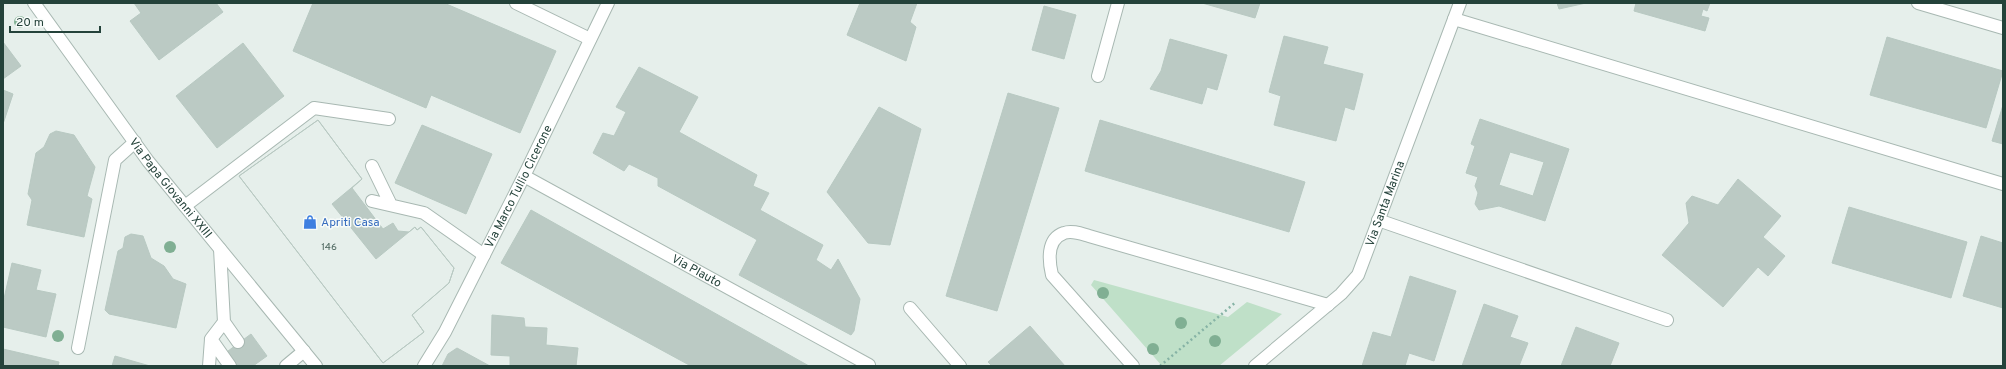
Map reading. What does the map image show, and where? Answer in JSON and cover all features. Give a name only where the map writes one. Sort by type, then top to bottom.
[{"type":"street","name":"Via Papa Giovanni XXIII","points":[[34,3],[135,142],[316,366]]},
{"type":"street","points":[[516,3],[590,39]]},
{"type":"street","name":"Via Marco Tullio Cicerone","points":[[424,366],[445,332],[524,176],[608,3]]},
{"type":"street","points":[[1098,76],[1118,3]]},
{"type":"street","name":"Via Santa Marina","points":[[1255,366],[1328,305],[1358,275],[1460,3]]},
{"type":"street","points":[[1918,3],[2003,28]]},
{"type":"street","points":[[1454,19],[2003,184]]},
{"type":"street","points":[[186,206],[314,108],[389,119]]},
{"type":"street","points":[[78,348],[115,160],[135,142]]},
{"type":"street","points":[[372,166],[391,205]]},
{"type":"street","name":"Via Plauto","points":[[524,176],[869,365]]},
{"type":"street","points":[[372,201],[424,212],[484,255]]},
{"type":"street","points":[[1378,220],[1667,320]]},
{"type":"street","points":[[1133,366],[1052,275],[1049,256],[1056,239],[1063,233],[1072,232],[1090,236],[1328,305]]},
{"type":"street","points":[[220,249],[224,322],[238,342]]},
{"type":"street","points":[[910,308],[960,366]]},
{"type":"street","points":[[209,366],[211,339],[224,322]]},
{"type":"street","points":[[211,339],[230,366]]},
{"type":"street","points":[[286,366],[304,352]]},
{"type":"path","points":[[1160,366],[1256,284]]},
{"type":"green space","points":[[1094,280],[1228,317],[1247,302],[1282,314],[1219,366],[1162,366],[1091,285]]},
{"type":"building","points":[[134,3],[216,3],[223,12],[159,60],[130,21],[141,13]]},
{"type":"building","points":[[313,3],[444,3],[556,51],[520,133],[431,95],[426,108],[293,51]]},
{"type":"building","points":[[860,3],[917,3],[910,22],[916,27],[906,61],[847,35]]},
{"type":"building","points":[[1202,3],[1260,3],[1255,18]]},
{"type":"building","points":[[1557,3],[1586,3],[1559,9]]},
{"type":"building","points":[[1636,3],[1710,3],[1707,11],[1703,9],[1701,16],[1709,18],[1705,31],[1634,11]]},
{"type":"building","points":[[1044,6],[1076,15],[1064,59],[1032,50]]},
{"type":"building","points":[[1284,36],[1328,47],[1323,64],[1363,74],[1354,110],[1345,107],[1336,141],[1274,125],[1281,96],[1269,92]]},
{"type":"building","points":[[1887,37],[2003,71],[1986,128],[1870,95]]},
{"type":"building","points":[[1170,39],[1227,55],[1217,90],[1207,87],[1202,104],[1150,89],[1161,71]]},
{"type":"building","points":[[3,42],[21,66],[3,79]]},
{"type":"building","points":[[243,43],[284,96],[217,148],[176,96]]},
{"type":"building","points":[[639,67],[698,97],[679,132],[757,175],[753,186],[769,193],[760,210],[823,245],[816,260],[831,270],[838,259],[860,299],[854,331],[851,335],[739,275],[757,240],[658,186],[658,178],[629,164],[624,171],[593,153],[603,133],[614,136],[626,112],[616,107]]},
{"type":"building","points":[[3,90],[13,94],[3,124]]},
{"type":"building","points":[[1008,93],[1059,108],[997,311],[946,296]]},
{"type":"building","points":[[2003,105],[2003,144],[1992,141]]},
{"type":"building","points":[[879,107],[921,129],[890,245],[868,243],[827,192]]},
{"type":"building","points":[[1480,119],[1569,149],[1545,221],[1499,206],[1479,210],[1475,204],[1478,193],[1475,186],[1478,177],[1466,173],[1475,146],[1471,144]],"holes":[[[1510,152],[1544,162],[1533,196],[1499,185]]]},
{"type":"building","points":[[318,120],[362,179],[332,204],[376,259],[415,227],[417,230],[421,227],[454,268],[449,283],[412,315],[424,332],[383,363],[239,176]]},
{"type":"building","points":[[318,120],[362,179],[352,188],[383,229],[393,223],[398,231],[409,232],[415,227],[417,230],[421,227],[454,268],[449,283],[412,315],[424,332],[383,363],[239,176]]},
{"type":"building","points":[[1100,120],[1305,182],[1289,232],[1085,171]]},
{"type":"building","points":[[422,125],[492,154],[466,214],[395,183]]},
{"type":"building","points":[[56,131],[74,135],[95,167],[87,196],[92,199],[84,237],[27,225],[32,200],[28,194],[36,153],[44,147],[50,134]]},
{"type":"building","points":[[1738,179],[1781,216],[1763,237],[1785,256],[1768,276],[1758,267],[1723,307],[1662,255],[1689,223],[1686,203],[1692,196],[1718,205]]},
{"type":"building","points":[[1849,207],[1967,242],[1951,298],[1832,263]]},
{"type":"building","points":[[531,210],[809,366],[691,366],[501,263]]},
{"type":"building","points":[[131,234],[143,236],[151,258],[164,266],[173,279],[186,284],[176,328],[109,314],[105,310],[118,251],[123,248],[125,237]]},
{"type":"building","points":[[1981,236],[2003,243],[2003,308],[1963,296]]},
{"type":"building","points":[[12,263],[41,270],[36,290],[56,294],[46,337],[3,327],[3,303]]},
{"type":"building","points":[[1410,276],[1456,291],[1434,361],[1409,353],[1405,366],[1362,366],[1373,332],[1391,337]]},
{"type":"building","points":[[1484,304],[1518,316],[1510,337],[1528,343],[1519,366],[1462,366]]},
{"type":"building","points":[[492,315],[524,318],[525,327],[547,328],[546,345],[578,348],[576,366],[510,366],[510,356],[491,355]]},
{"type":"building","points":[[1030,326],[1065,366],[992,366],[988,362]]},
{"type":"building","points":[[1576,327],[1619,343],[1610,366],[1561,366]]},
{"type":"building","points":[[251,334],[267,356],[253,366],[233,366],[224,354]]},
{"type":"building","points":[[457,348],[490,366],[442,366],[448,354]]},
{"type":"building","points":[[3,349],[59,362],[58,366],[3,366]]},
{"type":"building","points":[[115,356],[150,366],[112,366]]},
{"type":"place","name":"Apriti Casa","points":[[310,222]]}]
